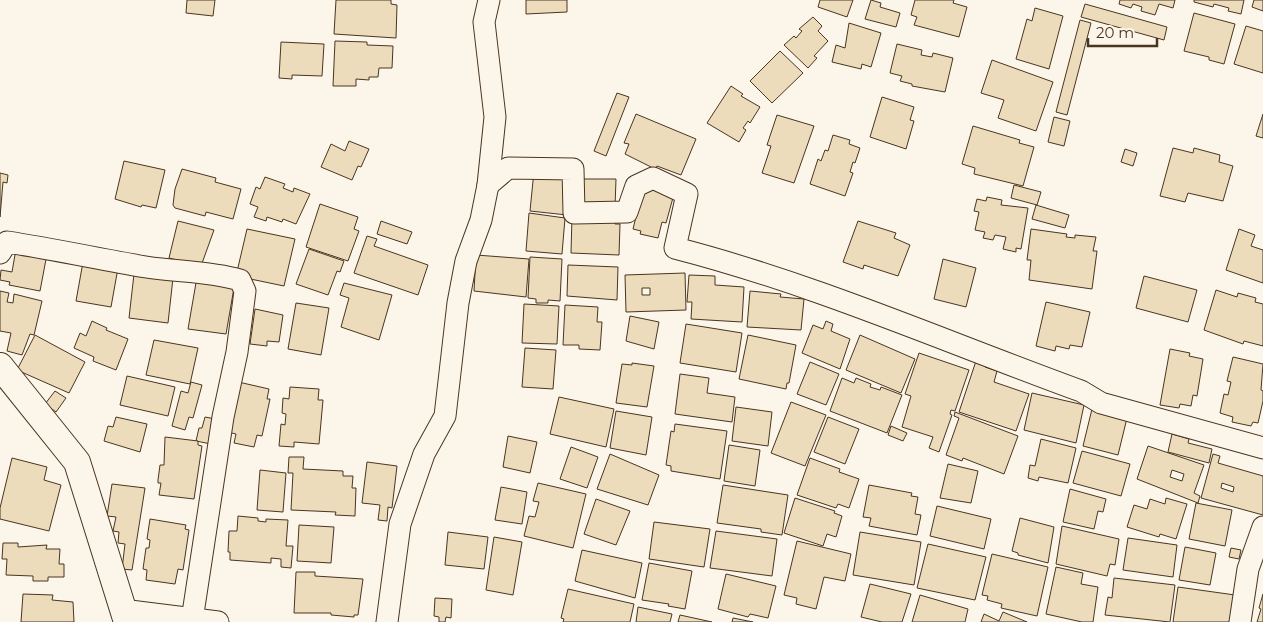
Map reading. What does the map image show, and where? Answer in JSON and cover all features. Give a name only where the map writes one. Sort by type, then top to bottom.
[{"type":"street","points":[[387,622],[400,524],[424,454],[445,416],[458,303],[466,261],[481,220],[488,185],[495,118],[484,22],[489,0]]},
{"type":"street","points":[[488,185],[508,168],[573,169],[574,213],[627,212],[636,186],[653,178],[687,194],[675,248],[730,262],[812,288],[1081,391],[1101,403],[1263,448]]},
{"type":"street","points":[[0,253],[7,242],[68,251],[146,267],[222,274],[240,280],[245,291],[238,343],[224,416],[192,620]]},
{"type":"street","points":[[0,366],[77,462],[124,616],[218,622]]},
{"type":"street","points":[[1240,622],[1248,569],[1263,527]]},
{"type":"building","points":[[187,0],[215,0],[213,16],[186,13]]},
{"type":"building","points":[[336,0],[391,0],[391,4],[397,5],[396,38],[334,34]]},
{"type":"building","points":[[526,0],[567,0],[567,12],[526,14]]},
{"type":"building","points":[[820,0],[853,0],[847,17],[818,7]]},
{"type":"building","points":[[871,0],[881,3],[880,7],[900,13],[896,27],[865,19]]},
{"type":"building","points":[[915,0],[954,0],[953,3],[967,7],[959,37],[914,25],[917,17],[911,15]]},
{"type":"building","points":[[1120,0],[1175,0],[1173,8],[1159,4],[1155,15],[1141,11],[1142,7],[1133,4],[1131,8],[1119,4]]},
{"type":"building","points":[[1194,0],[1244,0],[1241,14],[1228,11],[1229,8],[1214,4],[1213,7],[1194,2]]},
{"type":"building","points":[[1254,0],[1263,0],[1263,11],[1252,7]]},
{"type":"building","points":[[1085,4],[1167,27],[1164,40],[1081,17]]},
{"type":"building","points":[[1035,8],[1063,16],[1049,69],[1016,59],[1027,19],[1032,21]]},
{"type":"building","points":[[1194,13],[1235,24],[1224,64],[1209,60],[1209,57],[1184,51]]},
{"type":"building","points":[[813,17],[822,26],[818,31],[828,41],[814,56],[817,58],[808,68],[784,45],[794,36],[796,38],[802,31],[799,29]]},
{"type":"building","points":[[1080,20],[1091,23],[1067,115],[1056,112]]},
{"type":"building","points":[[849,23],[881,33],[871,67],[862,64],[861,69],[832,62],[836,45],[845,48]]},
{"type":"building","points":[[1246,26],[1263,31],[1263,73],[1234,64]]},
{"type":"building","points":[[335,41],[367,42],[367,45],[393,46],[392,68],[379,68],[378,77],[369,77],[369,80],[356,79],[356,86],[333,86]]},
{"type":"building","points":[[281,42],[324,44],[322,76],[292,75],[292,79],[279,78]]},
{"type":"building","points":[[897,44],[922,50],[921,55],[932,57],[933,53],[953,58],[945,92],[912,86],[912,84],[900,81],[902,76],[890,73]]},
{"type":"building","points":[[780,51],[803,73],[772,103],[750,81]]},
{"type":"building","points":[[992,60],[1053,82],[1036,131],[998,118],[1004,100],[981,93]]},
{"type":"building","points":[[731,86],[743,94],[741,96],[760,107],[750,123],[748,121],[743,128],[746,130],[739,142],[707,123]]},
{"type":"building","points":[[617,93],[629,97],[606,156],[594,151]]},
{"type":"building","points":[[882,97],[914,107],[910,120],[914,121],[906,149],[870,137]]},
{"type":"building","points":[[636,114],[696,139],[681,175],[657,166],[655,169],[625,154],[629,144],[624,143]]},
{"type":"building","points":[[1263,114],[1263,138],[1256,136]]},
{"type":"building","points":[[777,115],[814,126],[794,183],[762,173],[771,146],[767,145]]},
{"type":"building","points":[[1054,117],[1070,121],[1064,146],[1048,142]]},
{"type":"building","points":[[973,126],[1020,140],[1019,143],[1034,147],[1023,186],[974,174],[975,168],[962,164]]},
{"type":"building","points":[[833,135],[850,140],[849,144],[860,148],[855,163],[853,162],[850,172],[853,173],[845,196],[810,184],[818,159],[821,161],[825,150],[828,151]]},
{"type":"building","points":[[349,141],[369,149],[361,167],[358,166],[352,180],[321,167],[331,144],[345,151]]},
{"type":"building","points":[[1173,148],[1193,153],[1194,148],[1220,155],[1219,162],[1233,166],[1223,201],[1188,193],[1185,202],[1160,196]]},
{"type":"building","points":[[1125,149],[1137,153],[1133,166],[1121,162]]},
{"type":"building","points":[[124,161],[165,170],[156,208],[142,205],[141,207],[115,199]]},
{"type":"building","points":[[182,169],[216,178],[215,182],[241,189],[233,219],[206,212],[205,216],[175,208],[173,205],[175,189]]},
{"type":"building","points":[[534,171],[571,175],[567,215],[530,211]]},
{"type":"building","points":[[0,173],[8,175],[7,183],[3,182],[0,217]]},
{"type":"building","points":[[265,177],[285,184],[283,188],[293,192],[294,188],[310,194],[296,224],[283,219],[282,222],[267,217],[266,221],[254,217],[258,207],[250,204],[256,187],[260,189]]},
{"type":"building","points":[[578,179],[616,179],[615,207],[578,207]]},
{"type":"building","points":[[1014,185],[1041,192],[1037,205],[1011,198]]},
{"type":"building","points":[[640,188],[651,191],[652,188],[674,194],[666,223],[662,222],[658,238],[640,234],[641,231],[633,229],[636,217],[633,216]]},
{"type":"building","points":[[987,197],[1002,200],[1001,205],[1028,208],[1021,249],[1016,248],[1016,252],[1003,249],[1006,237],[995,235],[993,240],[983,238],[985,232],[975,230],[979,212],[974,211],[977,199],[986,201]]},
{"type":"building","points":[[320,204],[358,217],[354,229],[359,231],[348,261],[306,247]]},
{"type":"building","points":[[1036,205],[1069,215],[1065,228],[1032,219]]},
{"type":"building","points":[[529,213],[565,218],[562,254],[526,251]]},
{"type":"building","points":[[572,216],[615,217],[615,224],[620,224],[619,255],[571,253]]},
{"type":"building","points":[[178,221],[214,230],[201,266],[169,258]]},
{"type":"building","points":[[381,221],[412,232],[407,244],[377,234]]},
{"type":"building","points":[[858,221],[896,233],[894,238],[910,245],[898,276],[864,265],[863,269],[843,262]]},
{"type":"building","points":[[247,229],[295,239],[284,286],[236,276]]},
{"type":"building","points":[[1031,229],[1067,234],[1066,237],[1075,238],[1075,235],[1096,237],[1093,251],[1097,251],[1092,289],[1029,280],[1031,260],[1027,260]]},
{"type":"building","points":[[1239,229],[1255,235],[1251,246],[1263,250],[1263,283],[1226,270]]},
{"type":"building","points":[[367,236],[377,239],[374,246],[428,265],[418,295],[354,273]]},
{"type":"building","points":[[16,249],[47,254],[40,291],[9,285],[10,282],[0,280],[1,270],[12,272]]},
{"type":"building","points":[[309,249],[344,261],[340,272],[337,271],[328,295],[296,284]]},
{"type":"building","points":[[476,255],[529,259],[526,297],[474,291]]},
{"type":"building","points":[[530,257],[562,259],[560,301],[548,300],[548,303],[536,303],[536,299],[528,298]]},
{"type":"building","points":[[943,259],[976,268],[966,307],[934,299]]},
{"type":"building","points":[[83,262],[118,268],[111,307],[76,301]]},
{"type":"building","points":[[568,265],[618,267],[617,300],[567,296]]},
{"type":"building","points":[[685,273],[686,310],[626,312],[625,275]],"holes":[[[642,288],[650,288],[650,295],[642,295]]]},
{"type":"building","points":[[134,274],[173,278],[168,323],[129,318]]},
{"type":"building","points":[[689,275],[715,276],[715,285],[744,287],[742,322],[691,319],[692,302],[687,302]]},
{"type":"building","points":[[1144,276],[1197,290],[1188,322],[1136,308]]},
{"type":"building","points":[[197,277],[235,282],[226,334],[188,329]]},
{"type":"building","points":[[344,283],[392,295],[379,340],[341,327],[349,298],[340,295]]},
{"type":"building","points":[[1216,290],[1237,297],[1238,293],[1256,298],[1255,302],[1263,304],[1263,346],[1244,341],[1243,344],[1204,330]]},
{"type":"building","points":[[0,291],[9,293],[7,302],[13,303],[14,294],[42,301],[34,335],[30,334],[22,355],[7,351],[11,333],[0,331]]},
{"type":"building","points":[[750,291],[781,294],[780,297],[804,299],[801,330],[747,327]]},
{"type":"building","points":[[1046,302],[1090,312],[1082,347],[1070,345],[1069,349],[1056,346],[1055,351],[1036,346]]},
{"type":"building","points":[[296,303],[329,308],[321,355],[288,349]]},
{"type":"building","points":[[524,304],[559,306],[557,344],[522,343]]},
{"type":"building","points":[[565,305],[598,307],[597,322],[602,322],[600,350],[579,349],[579,345],[563,345]]},
{"type":"building","points":[[255,309],[283,315],[279,342],[267,341],[267,346],[250,344]]},
{"type":"building","points":[[630,316],[659,322],[654,349],[626,341]]},
{"type":"building","points":[[92,321],[107,328],[106,330],[128,339],[116,370],[93,361],[94,357],[74,348],[80,333],[86,336]]},
{"type":"building","points":[[826,321],[833,324],[831,331],[850,339],[840,369],[802,353],[813,325],[823,329]]},
{"type":"building","points":[[686,324],[742,333],[736,372],[680,363]]},
{"type":"building","points":[[35,335],[85,362],[69,393],[17,370]]},
{"type":"building","points":[[748,335],[796,345],[789,383],[787,383],[786,389],[739,379]]},
{"type":"building","points":[[860,335],[915,359],[901,393],[846,370]]},
{"type":"building","points":[[154,340],[198,348],[190,384],[146,375]]},
{"type":"building","points":[[525,348],[556,350],[553,389],[522,387]]},
{"type":"building","points":[[1170,349],[1190,353],[1189,356],[1203,359],[1197,396],[1193,395],[1191,406],[1180,404],[1179,408],[1160,405]]},
{"type":"building","points":[[919,353],[969,370],[955,411],[951,410],[950,414],[952,415],[939,452],[929,448],[933,437],[902,427],[911,396],[905,394]]},
{"type":"building","points":[[1233,357],[1263,364],[1261,390],[1263,391],[1263,401],[1258,423],[1253,422],[1251,426],[1232,422],[1233,417],[1220,413],[1224,394],[1228,395],[1231,382],[1227,381]]},
{"type":"building","points":[[976,361],[986,364],[985,367],[997,371],[994,382],[1029,394],[1016,431],[959,412]]},
{"type":"building","points":[[810,362],[839,374],[826,405],[797,394]]},
{"type":"building","points":[[632,363],[654,366],[647,407],[616,403],[622,364],[632,365]]},
{"type":"building","points":[[680,374],[709,378],[707,393],[735,397],[732,422],[675,414]]},
{"type":"building","points":[[127,376],[175,387],[168,416],[120,405]]},
{"type":"building","points":[[842,378],[854,383],[856,378],[871,384],[870,387],[880,390],[881,387],[902,395],[887,433],[830,411]]},
{"type":"building","points":[[234,381],[269,389],[267,399],[270,399],[262,436],[257,435],[254,447],[234,443],[236,434],[223,431]]},
{"type":"building","points":[[191,382],[202,385],[193,418],[189,417],[185,430],[172,426],[181,391],[188,393]]},
{"type":"building","points":[[290,387],[319,389],[318,400],[323,400],[319,444],[294,442],[294,447],[279,446],[281,424],[285,425],[286,414],[282,413],[283,398],[289,399]]},
{"type":"building","points":[[55,391],[66,398],[56,412],[45,404]]},
{"type":"building","points":[[1032,393],[1084,405],[1076,443],[1024,430]]},
{"type":"building","points":[[559,397],[614,409],[606,447],[550,434]]},
{"type":"building","points":[[791,402],[826,415],[805,466],[771,453]]},
{"type":"building","points":[[736,407],[772,412],[768,446],[732,441]]},
{"type":"building","points":[[1092,409],[1127,418],[1118,455],[1083,446]]},
{"type":"building","points":[[616,411],[652,417],[646,455],[610,448]]},
{"type":"building","points":[[955,412],[1018,436],[1004,474],[963,458],[962,461],[946,455],[959,418],[954,416]]},
{"type":"building","points":[[116,417],[147,424],[140,452],[104,441],[108,426],[113,427]]},
{"type":"building","points":[[205,417],[221,420],[211,444],[196,441],[199,428],[202,428]]},
{"type":"building","points":[[828,417],[859,429],[845,464],[814,452]]},
{"type":"building","points":[[675,424],[727,431],[720,479],[671,471],[671,466],[666,465],[671,431],[674,432]]},
{"type":"building","points":[[891,426],[907,433],[903,441],[888,435]]},
{"type":"building","points":[[1172,434],[1189,439],[1188,443],[1212,449],[1209,463],[1168,452]]},
{"type":"building","points":[[508,436],[537,442],[530,473],[503,467]]},
{"type":"building","points":[[165,437],[198,441],[198,445],[202,446],[194,499],[159,495],[161,483],[158,483],[158,480],[160,465],[164,465]]},
{"type":"building","points":[[1041,439],[1076,448],[1068,483],[1039,477],[1038,481],[1028,478],[1030,465],[1035,466]]},
{"type":"building","points":[[729,445],[760,450],[755,486],[724,481]]},
{"type":"building","points":[[1148,446],[1204,465],[1194,493],[1200,496],[1198,503],[1137,479]],"holes":[[[1172,470],[1184,474],[1182,481],[1170,477]]]},
{"type":"building","points":[[571,447],[598,457],[587,488],[560,479]]},
{"type":"building","points":[[1082,451],[1130,464],[1121,496],[1073,483]]},
{"type":"building","points":[[610,454],[659,475],[648,505],[597,489]]},
{"type":"building","points":[[1213,454],[1220,456],[1218,463],[1263,476],[1263,515],[1201,498]],"holes":[[[1222,483],[1234,487],[1233,492],[1221,488]]]},
{"type":"building","points":[[289,457],[304,457],[303,469],[343,471],[343,476],[353,476],[352,488],[356,488],[355,516],[335,515],[336,512],[291,510],[293,473],[288,473]]},
{"type":"building","points":[[12,458],[47,467],[44,480],[61,485],[49,531],[0,519],[0,508]]},
{"type":"building","points":[[810,458],[840,469],[839,472],[859,479],[849,508],[838,504],[836,508],[797,495]]},
{"type":"building","points":[[367,462],[397,466],[392,508],[388,507],[387,521],[378,520],[380,505],[362,503]]},
{"type":"building","points":[[948,464],[978,471],[971,503],[940,498]]},
{"type":"building","points":[[260,470],[286,473],[283,512],[257,510]]},
{"type":"building","points":[[538,483],[586,494],[573,548],[524,536],[529,516],[535,517],[539,502],[533,501]]},
{"type":"building","points":[[112,484],[145,488],[132,570],[122,569],[125,544],[118,543],[119,532],[113,531],[116,517],[107,516]]},
{"type":"building","points":[[723,485],[788,495],[782,535],[761,532],[761,529],[717,523]]},
{"type":"building","points":[[869,485],[912,493],[911,496],[918,497],[915,514],[921,515],[917,535],[869,526],[871,518],[863,517]]},
{"type":"building","points":[[501,487],[527,492],[522,524],[495,520]]},
{"type":"building","points":[[1070,489],[1106,499],[1103,512],[1098,511],[1094,529],[1063,522]]},
{"type":"building","points":[[795,498],[835,511],[834,513],[842,516],[836,537],[827,534],[823,546],[784,533]]},
{"type":"building","points":[[1166,498],[1187,504],[1176,539],[1160,534],[1159,537],[1127,527],[1134,505],[1147,509],[1150,499],[1165,504]]},
{"type":"building","points":[[596,499],[630,511],[616,545],[584,534]]},
{"type":"building","points":[[1196,503],[1232,510],[1225,546],[1189,539]]},
{"type":"building","points":[[937,506],[991,519],[984,549],[930,536]]},
{"type":"building","points":[[238,516],[258,518],[258,521],[266,522],[266,519],[288,520],[286,546],[293,546],[291,568],[281,567],[281,559],[271,558],[271,563],[230,560],[230,552],[228,552],[229,531],[237,531]]},
{"type":"building","points":[[1020,518],[1054,527],[1048,563],[1018,555],[1018,553],[1012,551]]},
{"type":"building","points":[[150,519],[186,525],[185,529],[189,530],[183,570],[178,569],[175,584],[146,580],[147,570],[143,569],[146,548],[149,548],[150,540],[147,539]]},
{"type":"building","points":[[654,522],[710,529],[704,567],[649,559]]},
{"type":"building","points":[[299,525],[334,527],[331,563],[297,561]]},
{"type":"building","points":[[1062,526],[1119,539],[1115,565],[1110,564],[1107,576],[1056,564]]},
{"type":"building","points":[[716,531],[777,539],[772,576],[710,568]]},
{"type":"building","points":[[448,532],[488,537],[484,569],[445,565]]},
{"type":"building","points":[[860,532],[921,542],[914,585],[853,575]]},
{"type":"building","points":[[494,537],[522,542],[513,595],[486,590]]},
{"type":"building","points":[[1128,538],[1177,545],[1173,577],[1123,570]]},
{"type":"building","points":[[797,541],[851,554],[845,581],[824,577],[816,609],[796,604],[797,598],[784,595]]},
{"type":"building","points":[[3,543],[18,543],[18,547],[47,545],[46,549],[60,549],[59,564],[64,564],[64,577],[48,577],[48,581],[33,581],[33,576],[6,575],[7,559],[2,559]]},
{"type":"building","points":[[928,544],[986,557],[975,600],[917,588]]},
{"type":"building","points":[[1185,547],[1216,553],[1210,585],[1179,580]]},
{"type":"building","points":[[1231,548],[1241,550],[1239,559],[1229,557]]},
{"type":"building","points":[[582,550],[642,563],[635,598],[575,581]]},
{"type":"building","points":[[992,554],[1048,567],[1037,616],[1001,608],[1002,604],[987,600],[988,596],[982,595]]},
{"type":"building","points":[[649,563],[692,571],[685,609],[668,606],[669,604],[642,600]]},
{"type":"building","points":[[1056,567],[1083,573],[1081,584],[1098,587],[1093,622],[1082,622],[1046,614]]},
{"type":"building","points":[[296,572],[315,572],[315,576],[363,579],[358,615],[354,615],[354,617],[331,615],[331,613],[294,613]]},
{"type":"building","points":[[726,574],[776,586],[768,618],[750,614],[748,617],[718,609]]},
{"type":"building","points":[[1114,578],[1175,585],[1170,622],[1105,615],[1108,597],[1112,598]]},
{"type":"building","points":[[870,584],[911,594],[902,622],[882,622],[861,617]]},
{"type":"building","points":[[1178,587],[1235,595],[1231,622],[1173,622]]},
{"type":"building","points":[[568,589],[634,604],[630,622],[563,622],[564,619],[561,618]]},
{"type":"building","points":[[23,594],[53,595],[52,600],[73,602],[74,622],[21,622]]},
{"type":"building","points":[[1263,594],[1263,622],[1257,622],[1261,609],[1259,608]]},
{"type":"building","points":[[920,595],[968,609],[965,622],[912,622]]},
{"type":"building","points":[[435,598],[452,599],[451,618],[446,617],[445,622],[439,622],[439,617],[434,616]]},
{"type":"building","points":[[638,607],[672,614],[670,622],[636,622]]},
{"type":"building","points":[[1003,612],[1027,622],[981,622],[984,614],[999,621]]},
{"type":"building","points":[[680,615],[712,622],[678,622]]},
{"type":"building","points":[[733,618],[753,622],[732,622]]}]
